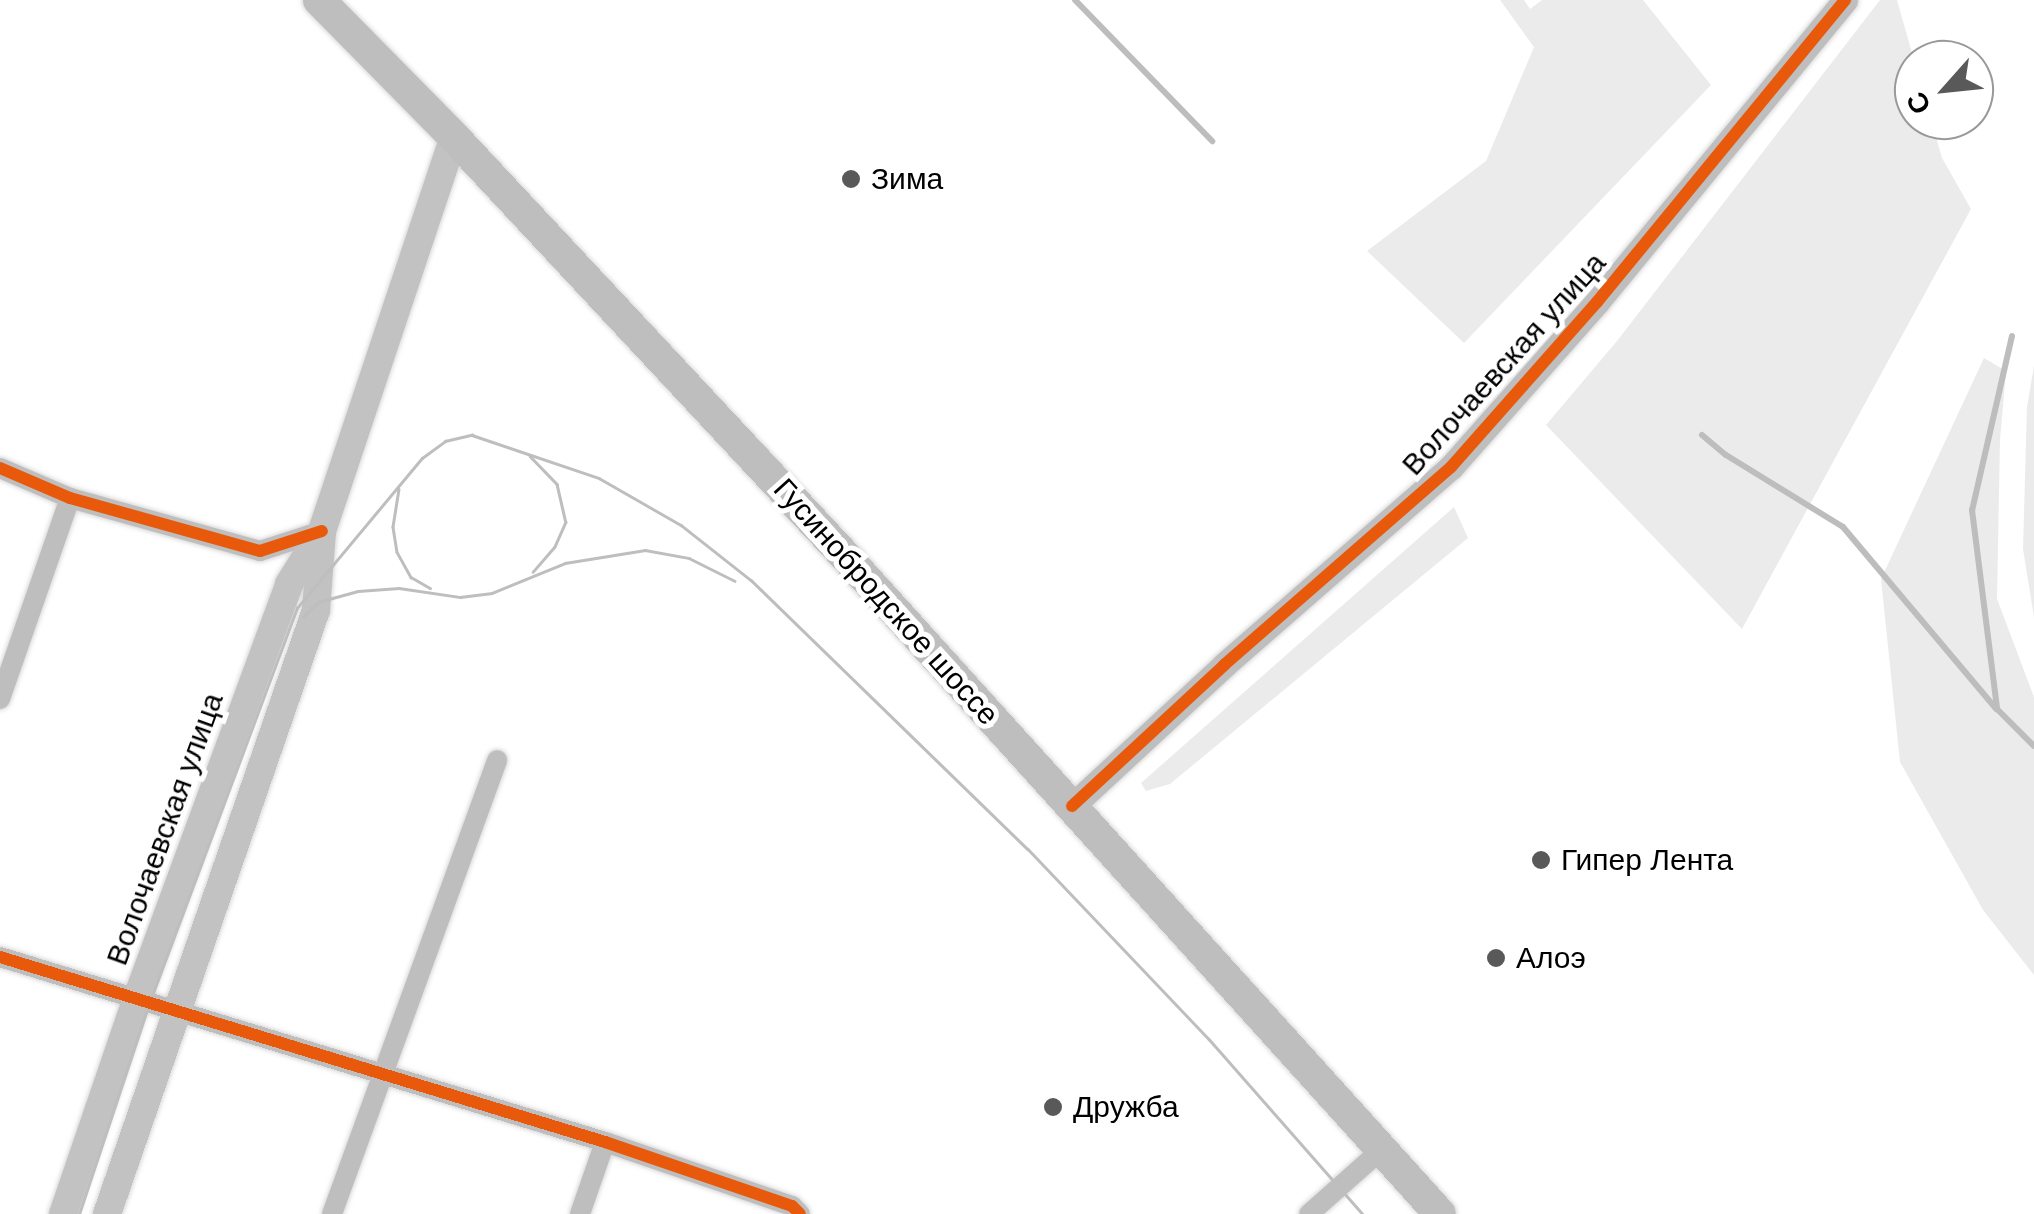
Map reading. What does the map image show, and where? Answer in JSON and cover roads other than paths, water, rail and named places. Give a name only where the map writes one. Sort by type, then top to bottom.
[{"type":"main road","name":"Гусинобродское шоссе","points":[[319,0],[454,137],[1072,806],[1440,1214]]},
{"type":"main road","name":"Волочаевская улица","points":[[64,1214],[136,998],[289,584],[322,531],[454,137]]},
{"type":"main road","name":"Волочаевская улица","points":[[107,1214],[316,610],[322,531]]},
{"type":"street","name":"Волочаевская улица","points":[[1072,806],[1224,665],[1452,467],[1597,302],[1846,0]]},
{"type":"street","points":[[0,468],[70,498],[260,551],[322,531]]},
{"type":"street","points":[[0,699],[70,498]]},
{"type":"street","points":[[332,1214],[497,760]]},
{"type":"street","points":[[0,957],[381,1077],[606,1142],[792,1206],[800,1214]]},
{"type":"street","points":[[580,1214],[606,1142]]},
{"type":"street","points":[[1310,1214],[1381,1150]]},
{"type":"waterway","points":[[1075,0],[1212,141]]},
{"type":"waterway","points":[[2012,336],[1972,510],[1997,709],[2034,746]]},
{"type":"waterway","points":[[1702,435],[1726,455],[1843,527],[1996,709]]},
{"type":"tram line","points":[[79,1214],[150,1001],[297,608],[422,458],[445,441],[472,435],[599,478],[681,525],[751,580],[1028,849],[1209,1039],[1363,1214]]},
{"type":"tram line","points":[[530,456],[557,484],[566,522],[555,547],[533,572]]},
{"type":"tram line","points":[[399,489],[393,527],[397,552],[411,577],[430,588]]},
{"type":"tram line","points":[[303,617],[318,602],[358,591],[399,588],[460,597],[492,593],[565,563],[645,550],[689,558],[735,581]]},
{"type":"place","name":"Зима","points":[[851,179]]},
{"type":"place","name":"Гипер Лента","points":[[1541,860]]},
{"type":"place","name":"Алоэ","points":[[1496,958]]},
{"type":"place","name":"Дружба","points":[[1053,1107]]}]
